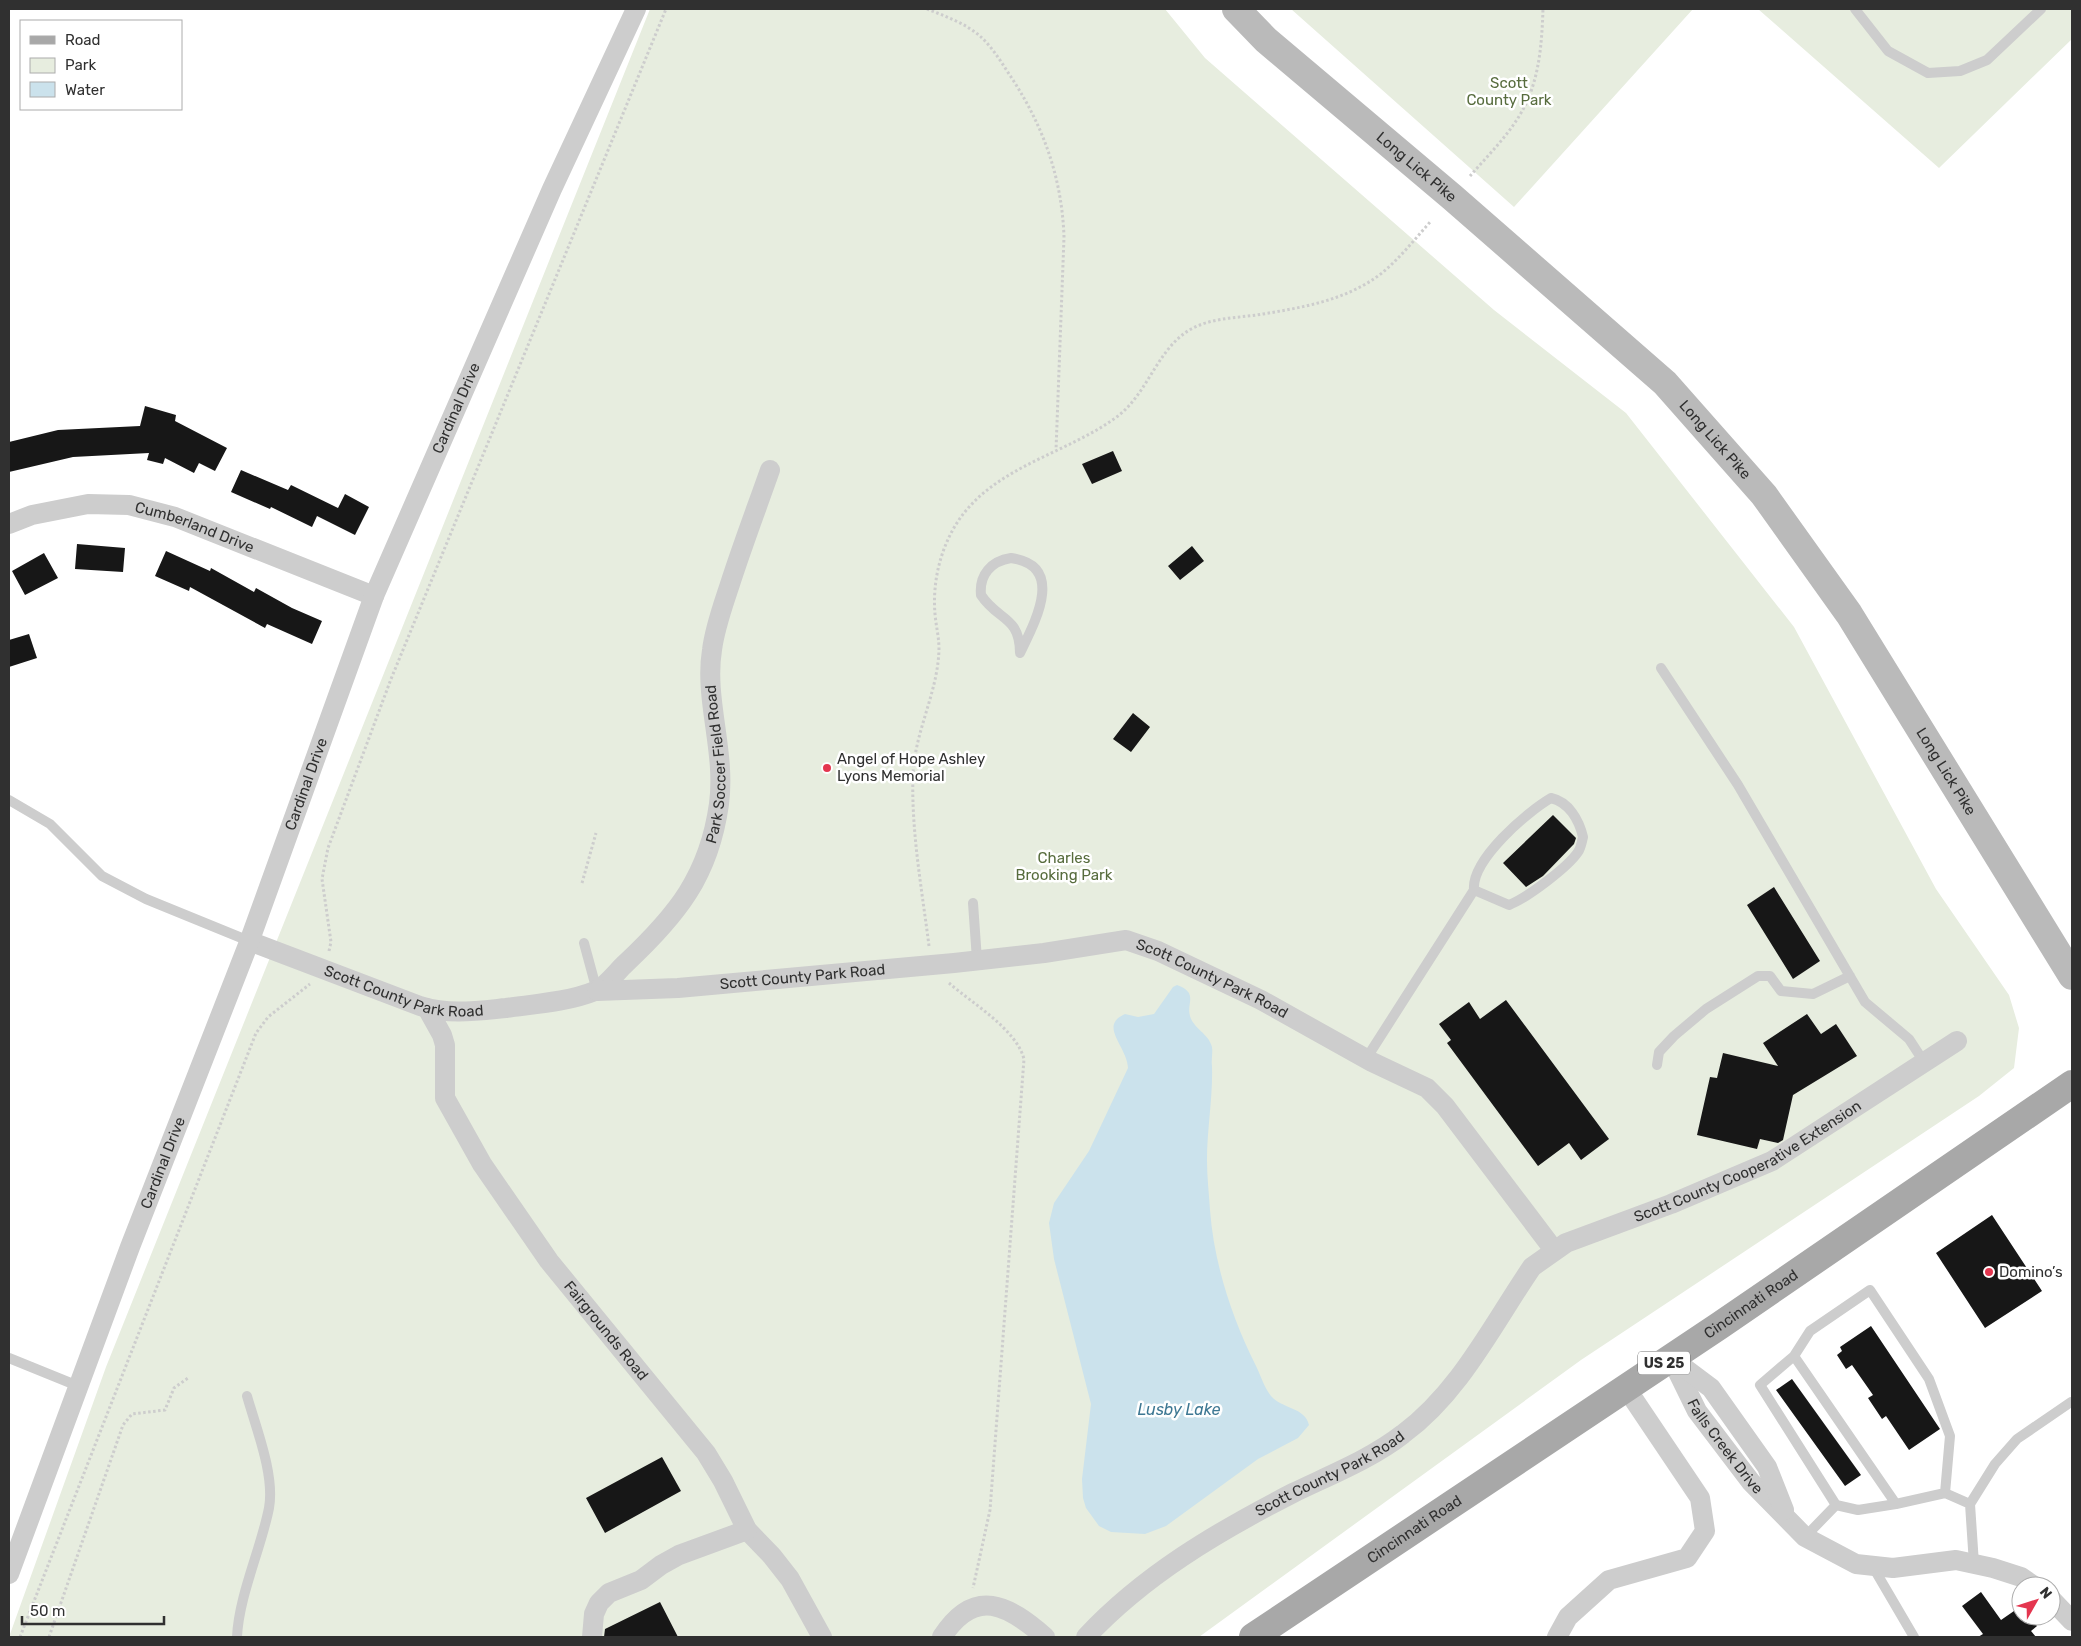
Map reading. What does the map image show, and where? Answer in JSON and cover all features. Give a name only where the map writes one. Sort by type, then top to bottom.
[{"type":"main road","name":"Long Lick Pike","points":[[1236,9],[1266,40],[1452,197],[1666,383],[1764,495],[1849,614],[2072,976]]},
{"type":"main road","name":"Cincinnati Road","points":[[1253,1637],[1671,1358],[2072,1084]]},
{"type":"street","name":"Cardinal Drive","points":[[9,1574],[78,1386],[249,941],[374,596],[552,189],[636,9]]},
{"type":"street","name":"Park Soccer Field Road","points":[[563,999],[597,991],[656,936],[673,915],[694,881],[710,844],[721,785],[720,745],[710,670],[712,651],[721,611],[770,470]]},
{"type":"street","name":"Cumberland Drive","points":[[9,524],[32,515],[88,504],[129,505],[175,517],[374,596]]},
{"type":"street","name":"Scott County Park Road","points":[[597,991],[678,988],[934,965],[1126,940],[1158,951],[1214,977],[1366,1059],[1427,1088],[1445,1106],[1554,1250]]},
{"type":"street","name":"Scott County Park Road","points":[[249,941],[321,970],[443,1012],[463,1012],[563,999]]},
{"type":"street","name":"Fairgrounds Road","points":[[427,1008],[440,1030],[445,1045],[444,1094],[452,1114],[482,1164],[549,1261],[636,1364],[706,1453],[723,1481],[747,1530],[772,1556],[790,1579],[822,1637]]},
{"type":"street","name":"Scott County Cooperative Extension","points":[[1532,1267],[1554,1250],[1772,1161],[1957,1041]]},
{"type":"street","name":"Scott County Park Road","points":[[1086,1637],[1131,1594],[1190,1551],[1238,1523],[1381,1449],[1422,1419],[1455,1382],[1532,1267]]},
{"type":"street","name":"Falls Creek Drive","points":[[1671,1358],[1697,1411],[1751,1482],[1787,1516],[1805,1537],[1856,1564],[1893,1568],[1956,1560],[2017,1576]]},
{"type":"street","points":[[1557,1637],[1568,1617],[1609,1580],[1687,1558],[1705,1531],[1700,1498],[1626,1388]]},
{"type":"street","points":[[592,1637],[594,1614],[599,1603],[609,1593],[641,1580],[679,1555],[747,1530]]},
{"type":"street","points":[[942,1637],[950,1624],[967,1611],[988,1606],[1002,1607],[1020,1616],[1045,1637]]},
{"type":"street","points":[[2061,1609],[2072,1621]]},
{"type":"lane","points":[[1856,9],[1888,51],[1928,73],[1960,71],[1987,60],[2041,9]]},
{"type":"lane","points":[[1011,558],[1021,560],[1037,570],[1043,587],[1037,615],[1020,653],[1017,630],[1012,623],[992,609],[981,595],[982,577],[986,570],[1002,560],[1011,558]]},
{"type":"lane","points":[[1661,668],[1738,785],[1865,1002],[1909,1039],[1924,1062]]},
{"type":"lane","points":[[1366,1059],[1474,890],[1475,877],[1481,866],[1510,831],[1538,805],[1551,798],[1559,800],[1575,816],[1583,836],[1578,852],[1543,884],[1520,900],[1509,905],[1474,890]]},
{"type":"lane","points":[[9,800],[50,824],[102,876],[146,900],[249,941]]},
{"type":"lane","points":[[973,903],[977,960]]},
{"type":"lane","points":[[584,943],[597,991]]},
{"type":"lane","points":[[1657,1065],[1660,1052],[1674,1036],[1706,1009],[1758,976],[1770,976],[1781,991],[1813,994],[1850,976]]},
{"type":"lane","points":[[1945,1493],[1950,1436],[1928,1380],[1870,1290],[1810,1331],[1794,1356],[1760,1384],[1836,1505],[1858,1510],[1945,1493],[1970,1504]]},
{"type":"lane","points":[[1794,1356],[1896,1504]]},
{"type":"lane","points":[[9,1358],[78,1386]]},
{"type":"lane","points":[[237,1637],[248,1584],[269,1506],[269,1476],[247,1396]]},
{"type":"lane","points":[[1974,1564],[1970,1504],[1995,1464],[2017,1439],[2071,1402]]},
{"type":"lane","points":[[1805,1537],[1836,1505]]},
{"type":"lane","points":[[1873,1567],[1914,1637]]},
{"type":"path","points":[[20,1637],[256,1033],[268,1017],[305,989],[321,970],[331,942],[322,879],[328,848],[391,680],[666,9]]},
{"type":"path","points":[[927,9],[963,25],[980,36],[998,57],[1038,125],[1052,157],[1063,215],[1064,237],[1056,450]]},
{"type":"path","points":[[1470,176],[1517,119],[1528,100],[1536,78],[1543,9]]},
{"type":"path","points":[[967,1611],[990,1510],[1024,1059],[1021,1047],[1012,1036],[946,980],[934,965],[930,954],[920,873],[913,773],[917,744],[931,694],[939,650],[934,592],[943,550],[964,513],[997,483],[1056,450],[1089,435],[1122,412],[1138,396],[1157,366],[1183,334],[1206,323],[1299,308],[1340,297],[1380,274],[1397,259],[1431,221]]},
{"type":"path","points":[[582,883],[596,833]]},
{"type":"path","points":[[48,1637],[123,1425],[132,1414],[165,1410],[174,1388],[188,1378]]},
{"type":"green space","name":"Charles Brooking Park","points":[[650,9],[1165,9],[1205,58],[1494,310],[1626,413],[1794,627],[1936,889],[2009,995],[2019,1028],[2014,1068],[1979,1096],[1581,1360],[1199,1637],[9,1637],[106,1367]]},
{"type":"green space","name":"Scott County Park","points":[[1291,9],[1693,9],[1514,207]]},
{"type":"green space","points":[[1758,9],[2072,9],[2072,39],[1939,168]]},
{"type":"water","name":"Lusby Lake","points":[[1177,985],[1188,991],[1190,995],[1190,1016],[1194,1024],[1208,1038],[1212,1047],[1212,1090],[1207,1173],[1212,1230],[1220,1270],[1232,1310],[1264,1385],[1271,1396],[1298,1411],[1307,1419],[1309,1425],[1298,1438],[1258,1459],[1166,1526],[1145,1534],[1111,1532],[1099,1526],[1086,1508],[1083,1498],[1082,1479],[1091,1404],[1054,1259],[1049,1223],[1054,1203],[1089,1151],[1128,1068],[1114,1031],[1114,1024],[1117,1019],[1125,1014],[1138,1017],[1154,1014],[1173,987]]},
{"type":"building","points":[[145,406],[176,415],[175,421],[227,448],[215,471],[199,463],[194,473],[165,458],[163,464],[147,460],[149,453],[73,457],[9,472],[9,442],[58,430],[140,426]]},
{"type":"building","points":[[1113,451],[1122,471],[1092,484],[1082,464]]},
{"type":"building","points":[[241,470],[288,490],[291,485],[338,508],[345,494],[369,507],[355,535],[317,516],[312,527],[271,507],[270,509],[231,492]]},
{"type":"building","points":[[77,544],[125,548],[123,572],[75,569]]},
{"type":"building","points":[[1192,546],[1204,561],[1180,580],[1168,566]]},
{"type":"building","points":[[166,551],[210,571],[211,568],[254,592],[256,588],[292,608],[322,621],[312,644],[267,624],[265,628],[190,587],[189,591],[155,576]]},
{"type":"building","points":[[44,553],[58,578],[25,595],[12,571]]},
{"type":"building","points":[[29,634],[37,658],[9,667],[9,640]]},
{"type":"building","points":[[1133,713],[1150,727],[1131,752],[1113,739]]},
{"type":"building","points":[[1553,815],[1576,838],[1574,844],[1543,876],[1526,887],[1503,863]]},
{"type":"building","points":[[1774,887],[1820,961],[1793,979],[1747,905]]},
{"type":"building","points":[[1506,1000],[1609,1139],[1581,1160],[1569,1143],[1538,1166],[1447,1043],[1451,1040],[1439,1024],[1469,1002],[1480,1019]]},
{"type":"building","points":[[1807,1014],[1821,1034],[1836,1024],[1857,1056],[1793,1095],[1783,1140],[1778,1143],[1760,1139],[1757,1149],[1697,1135],[1710,1077],[1717,1078],[1723,1053],[1778,1066],[1763,1043]]},
{"type":"building","name":"Domino’s","points":[[1992,1215],[2042,1291],[1985,1328],[1936,1253]]},
{"type":"building","points":[[1871,1326],[1940,1429],[1909,1450],[1886,1416],[1882,1419],[1868,1398],[1873,1395],[1852,1365],[1846,1369],[1837,1355],[1842,1351],[1840,1347]]},
{"type":"building","points":[[1792,1379],[1861,1475],[1845,1486],[1776,1390]]},
{"type":"building","points":[[662,1457],[681,1491],[605,1533],[586,1498]]},
{"type":"building","points":[[1981,1592],[2001,1620],[2011,1613],[2011,1626],[2037,1626],[2031,1631],[2036,1637],[1978,1637],[1983,1634],[1962,1606]]},
{"type":"building","points":[[660,1602],[678,1637],[604,1637],[605,1629]]},
{"type":"place","name":"Angel of Hope Ashley Lyons Memorial","points":[[827,768]]},
{"type":"place","name":"Domino’s","points":[[1989,1272]]}]
